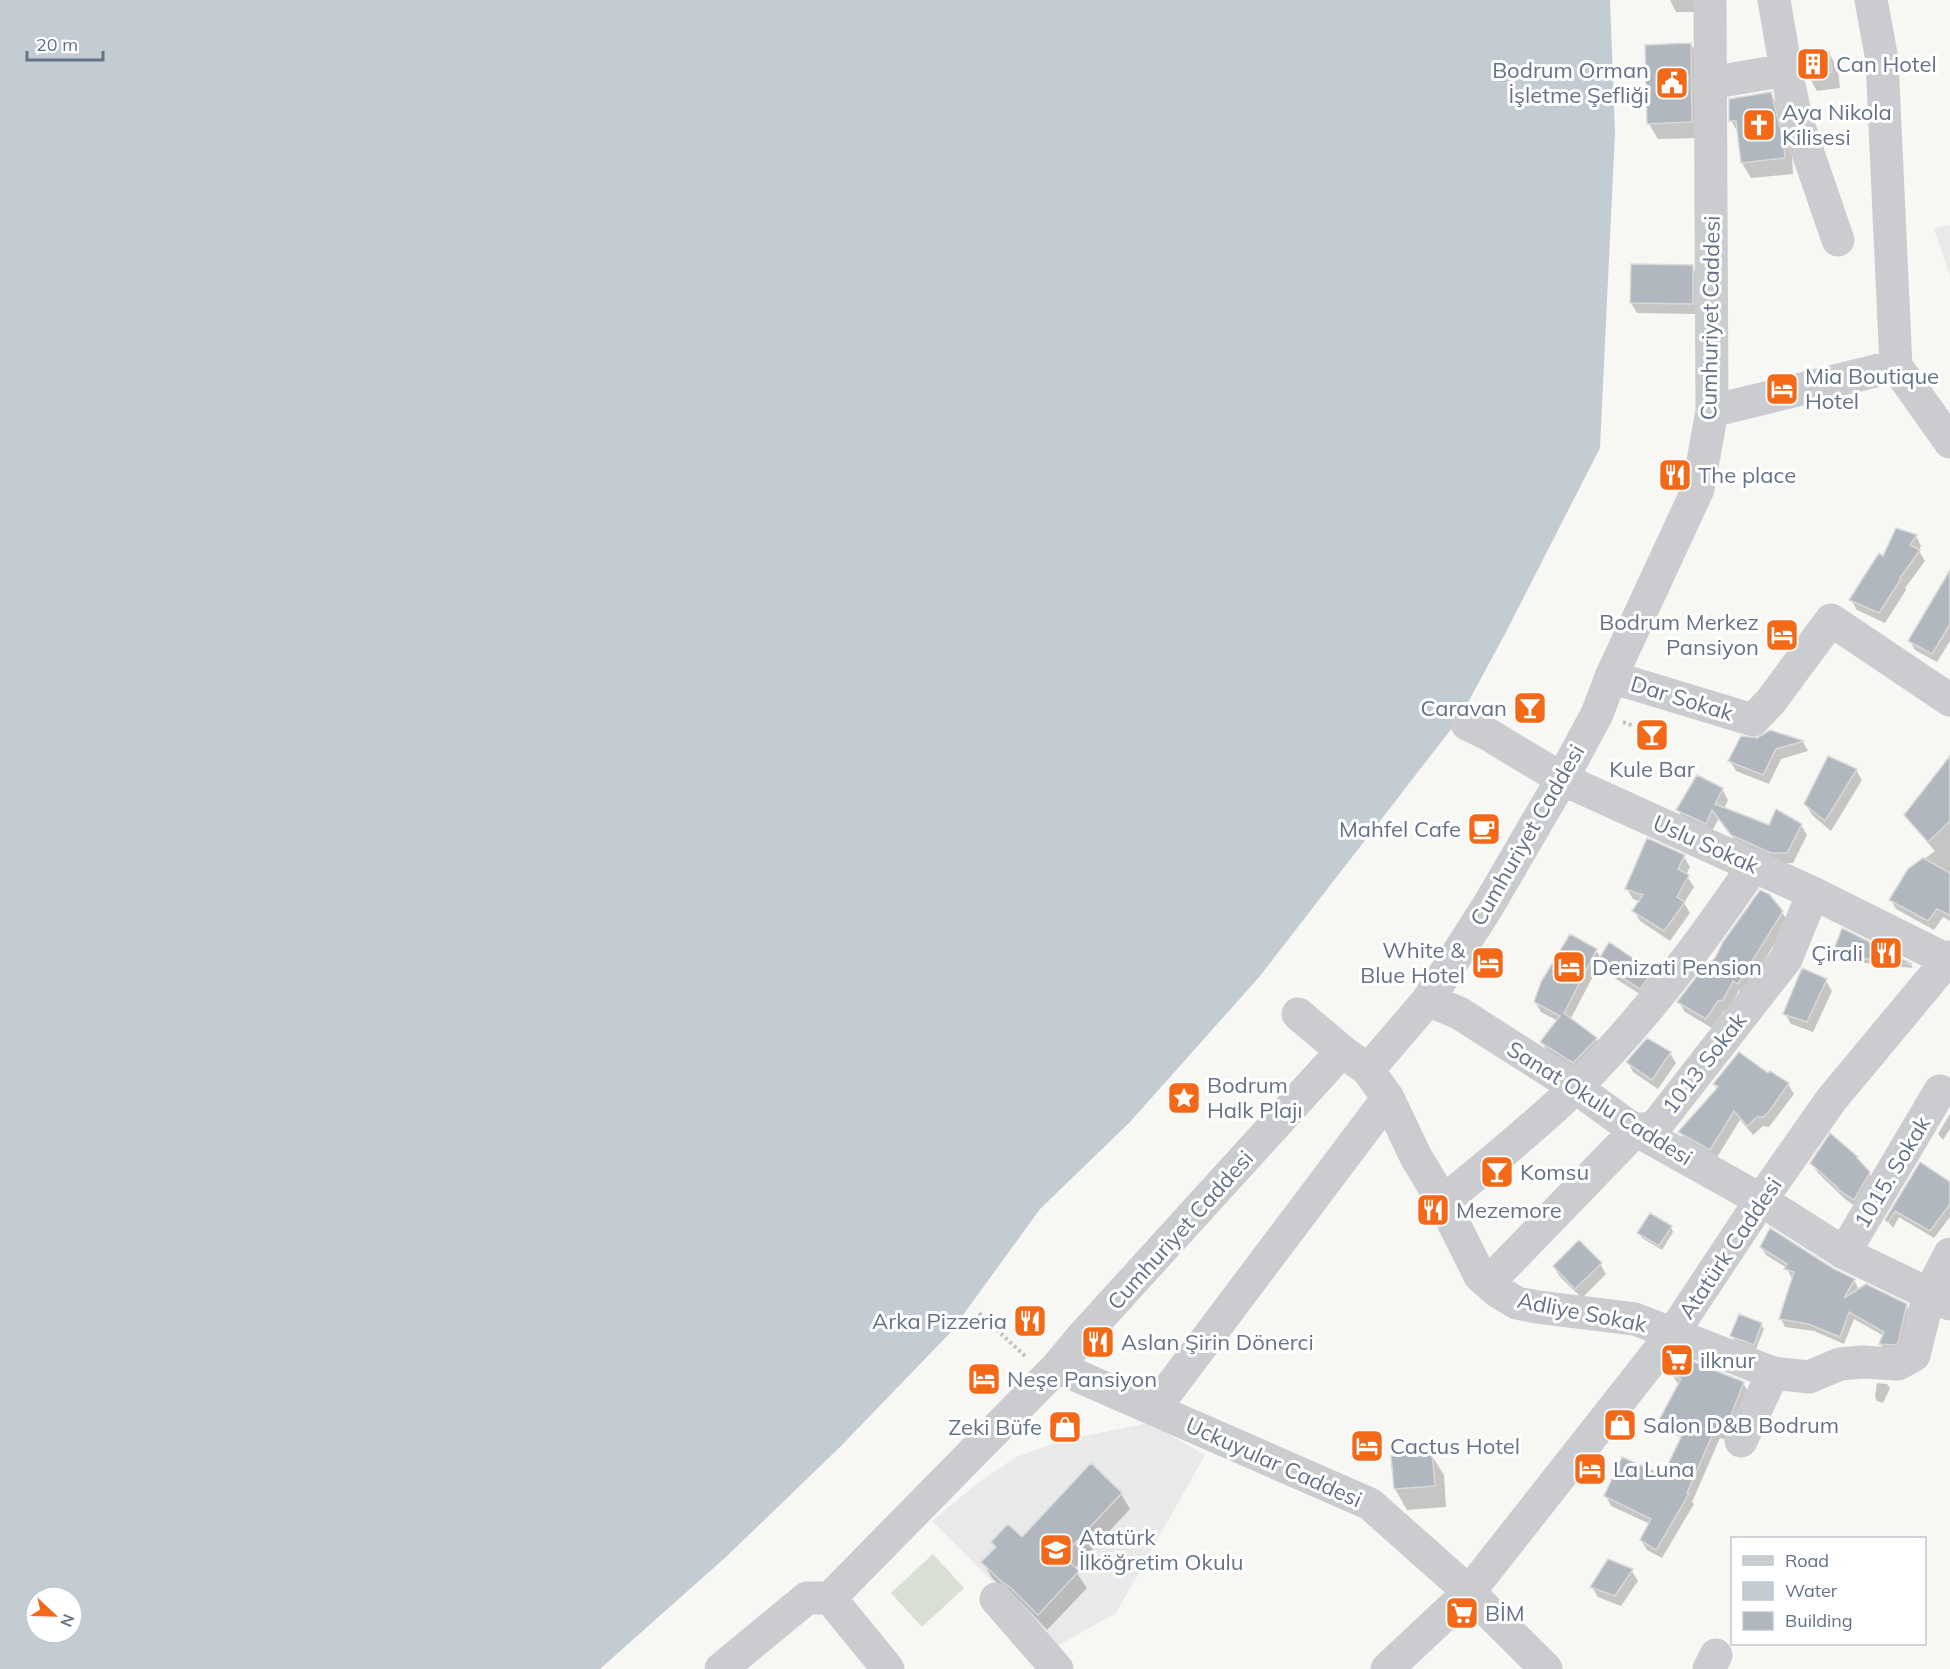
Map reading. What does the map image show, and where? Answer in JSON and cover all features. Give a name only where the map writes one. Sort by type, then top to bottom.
[{"type":"street","name":"Cumhuriyet Caddesi","points":[[830,1598],[1052,1372],[1081,1338],[1355,1060],[1428,1000],[1488,906],[1562,779],[1597,714],[1611,677],[1698,489],[1713,411],[1710,0]]},
{"type":"street","points":[[1774,0],[1796,118],[1838,240]]},
{"type":"street","points":[[1871,0],[1882,60],[1896,366],[1950,442]]},
{"type":"street","points":[[1710,83],[1786,70]]},
{"type":"street","points":[[1713,411],[1896,366]]},
{"type":"street","name":"Dar Sokak","points":[[1611,677],[1753,720],[1772,701],[1831,620],[1950,700]]},
{"type":"street","name":"Uslu Sokak","points":[[1467,724],[1562,779],[1754,865],[1948,958]]},
{"type":"street","points":[[1443,1202],[1575,1088],[1619,1041],[1709,932],[1754,865]]},
{"type":"street","name":"1013 Sokak","points":[[1488,1283],[1636,1130],[1655,1127],[1786,959],[1813,893]]},
{"type":"street","name":"Atatürk Caddesi","points":[[1387,1669],[1469,1593],[1673,1333],[1761,1200],[1831,1100],[1948,958]]},
{"type":"street","name":"Sanat Okulu Caddesi","points":[[1428,1000],[1459,1012],[1636,1130],[1761,1200],[1844,1253],[1940,1299]]},
{"type":"street","name":"Adliye Sokak","points":[[1298,1014],[1355,1060],[1388,1098],[1416,1157],[1443,1202],[1480,1276],[1497,1291],[1517,1303],[1635,1318],[1773,1373],[1809,1377],[1840,1364],[1862,1362],[1898,1364],[1914,1355],[1940,1299],[1950,1254]]},
{"type":"street","name":"1015. Sokak","points":[[1844,1253],[1940,1091]]},
{"type":"street","points":[[1154,1409],[1388,1098]]},
{"type":"street","name":"Uckuyular Caddesi","points":[[1052,1372],[1154,1409],[1370,1504],[1469,1593],[1546,1669]]},
{"type":"street","points":[[1741,1441],[1773,1373]]},
{"type":"street","points":[[721,1669],[807,1598],[830,1598],[888,1669]]},
{"type":"street","points":[[996,1599],[1058,1669]]},
{"type":"path","points":[[979,1313],[1052,1372]]},
{"type":"shaded area","points":[[1950,225],[1950,276],[1934,228]]},
{"type":"shaded area","name":"Atatürk İlköğretim Okulu","points":[[1149,1423],[1205,1455],[1116,1613],[1057,1646],[932,1521],[973,1487],[1014,1458],[1060,1441]]},
{"type":"shaded area","points":[[933,1554],[964,1588],[922,1627],[891,1593]]},
{"type":"water","points":[[0,0],[1610,0],[1615,132],[1600,448],[1459,719],[1260,976],[1130,1122],[1040,1209],[950,1333],[840,1447],[727,1556],[600,1669],[0,1669]]},
{"type":"building","name":"Bodrum Orman İşletme Şefliği","points":[[1691,43],[1692,122],[1647,124],[1645,45]]},
{"type":"building","name":"Can Hotel","points":[[1829,52],[1832,72],[1806,76],[1802,55]]},
{"type":"building","name":"Aya Nikola Kilisesi","points":[[1771,92],[1783,139],[1785,158],[1741,163],[1736,121],[1729,121],[1729,99]]},
{"type":"building","points":[[1631,264],[1693,265],[1693,304],[1630,303]]},
{"type":"building","points":[[1896,528],[1917,535],[1910,545],[1920,550],[1879,613],[1849,600],[1879,553],[1883,556]]},
{"type":"building","points":[[1950,570],[1950,624],[1932,654],[1908,641]]},
{"type":"building","points":[[1770,730],[1804,741],[1776,749],[1763,775],[1728,761],[1741,736],[1757,738]]},
{"type":"building","points":[[1828,756],[1857,769],[1825,821],[1804,804]]},
{"type":"building","points":[[1950,756],[1950,821],[1928,842],[1904,815]]},
{"type":"building","points":[[1697,775],[1723,788],[1715,804],[1769,825],[1776,809],[1802,824],[1787,853],[1771,853],[1731,835],[1712,810],[1706,824],[1676,810]]},
{"type":"building","points":[[1647,838],[1685,855],[1678,869],[1689,875],[1677,897],[1685,902],[1664,931],[1632,911],[1643,895],[1625,889]]},
{"type":"building","points":[[1923,858],[1950,873],[1950,915],[1937,909],[1928,921],[1889,900],[1908,869]]},
{"type":"building","points":[[1760,890],[1769,894],[1783,911],[1738,984],[1733,981],[1723,1000],[1718,1001],[1706,1019],[1677,1002],[1700,972],[1715,958],[1723,942]]},
{"type":"building","points":[[1842,928],[1912,964],[1832,955]]},
{"type":"building","points":[[1570,934],[1597,949],[1564,1013],[1597,1038],[1573,1063],[1540,1042],[1560,1016],[1534,1002],[1541,982]]},
{"type":"building","points":[[1609,942],[1653,972],[1640,989],[1597,962]]},
{"type":"building","points":[[1802,968],[1827,979],[1807,1022],[1783,1014]]},
{"type":"building","points":[[1647,1038],[1671,1052],[1652,1080],[1626,1062]]},
{"type":"building","points":[[1739,1052],[1768,1073],[1770,1071],[1789,1083],[1768,1113],[1763,1117],[1757,1117],[1747,1126],[1734,1111],[1710,1150],[1678,1132],[1718,1087],[1713,1084]]},
{"type":"building","points":[[1830,1133],[1858,1157],[1870,1172],[1854,1200],[1837,1189],[1810,1163]]},
{"type":"building","points":[[1920,1162],[1950,1182],[1950,1204],[1930,1231],[1895,1211],[1888,1222],[1885,1220]]},
{"type":"building","points":[[1650,1213],[1672,1226],[1659,1246],[1637,1233]]},
{"type":"building","points":[[1770,1228],[1834,1269],[1855,1279],[1844,1298],[1866,1284],[1907,1304],[1898,1343],[1879,1344],[1884,1332],[1849,1312],[1840,1337],[1808,1324],[1779,1319],[1794,1272],[1784,1269],[1787,1264],[1760,1247]]},
{"type":"building","points":[[1579,1240],[1602,1263],[1575,1289],[1553,1266]]},
{"type":"building","points":[[1739,1314],[1762,1323],[1754,1345],[1730,1336]]},
{"type":"building","points":[[1679,1356],[1744,1382],[1724,1433],[1715,1429],[1687,1493],[1689,1494],[1656,1550],[1640,1540],[1651,1519],[1604,1496],[1622,1457],[1663,1475],[1684,1431],[1658,1422],[1681,1379],[1670,1375]]},
{"type":"building","points":[[1432,1452],[1435,1486],[1394,1489],[1391,1456]]},
{"type":"building","points":[[1091,1463],[1122,1493],[1063,1556],[1079,1571],[1038,1615],[981,1562],[996,1547],[991,1542],[1008,1524],[1022,1537]]},
{"type":"building","points":[[1608,1559],[1633,1569],[1615,1596],[1590,1587]]},
{"type":"place","name":"Can Hotel","points":[[1813,64]]},
{"type":"place","name":"Bodrum Orman İşletme Şefliği","points":[[1672,83]]},
{"type":"place","name":"Aya Nikola Kilisesi","points":[[1759,125]]},
{"type":"place","name":"Mia Boutique Hotel","points":[[1782,389]]},
{"type":"place","name":"The place","points":[[1675,475]]},
{"type":"place","name":"Bodrum Merkez Pansiyon","points":[[1782,635]]},
{"type":"place","name":"Caravan","points":[[1530,708]]},
{"type":"place","name":"Kule Bar","points":[[1652,735]]},
{"type":"place","name":"Mahfel Cafe","points":[[1484,829]]},
{"type":"place","name":"Çirali","points":[[1886,953]]},
{"type":"place","name":"White & Blue Hotel","points":[[1488,963]]},
{"type":"place","name":"Denizati Pension","points":[[1569,967]]},
{"type":"place","name":"Bodrum Halk Plajı","points":[[1184,1098]]},
{"type":"place","name":"Komsu","points":[[1497,1172]]},
{"type":"place","name":"Mezemore","points":[[1433,1210]]},
{"type":"place","name":"Arka Pizzeria","points":[[1030,1321]]},
{"type":"place","name":"Aslan Şirin Dönerci","points":[[1098,1342]]},
{"type":"place","name":"ilknur","points":[[1677,1360]]},
{"type":"place","name":"Neşe Pansiyon","points":[[984,1379]]},
{"type":"place","name":"Salon D&B Bodrum","points":[[1620,1425]]},
{"type":"place","name":"Zeki Büfe","points":[[1065,1427]]},
{"type":"place","name":"Cactus Hotel","points":[[1367,1446]]},
{"type":"place","name":"La Luna","points":[[1590,1469]]},
{"type":"place","name":"Atatürk İlköğretim Okulu","points":[[1056,1550]]},
{"type":"place","name":"BİM","points":[[1462,1613]]}]
